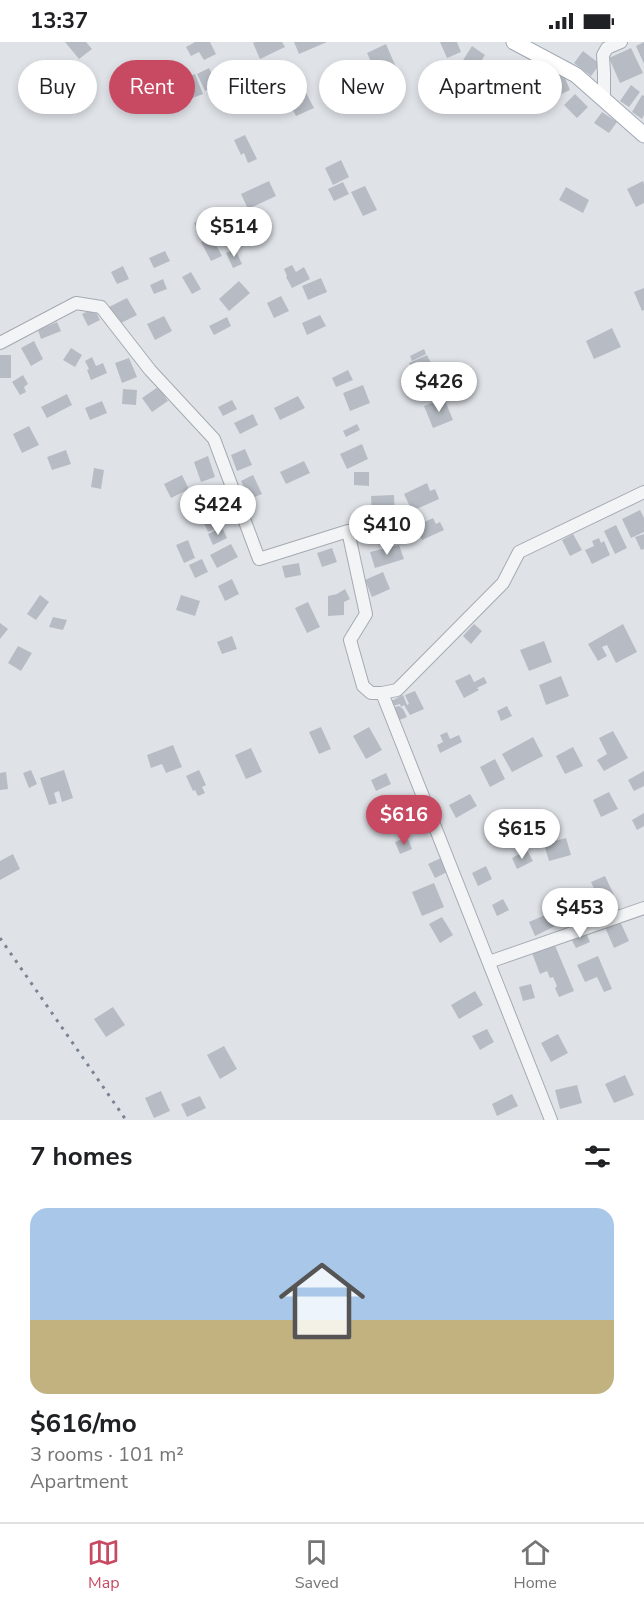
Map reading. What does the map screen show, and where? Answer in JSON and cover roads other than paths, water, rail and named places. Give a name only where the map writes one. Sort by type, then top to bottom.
[{"type":"main road","points":[[514,42],[576,75],[642,130]]},
{"type":"street","points":[[604,100],[603,55],[607,48],[621,42]]},
{"type":"street","points":[[0,343],[76,303],[100,307],[150,370],[214,439],[259,558],[348,531],[366,614],[350,640],[363,686],[371,693],[398,690],[503,583],[519,552],[644,492]]},
{"type":"street","points":[[382,693],[551,1120]]},
{"type":"street","points":[[489,962],[644,908]]},
{"type":"railway","points":[[0,938],[126,1120]]}]
